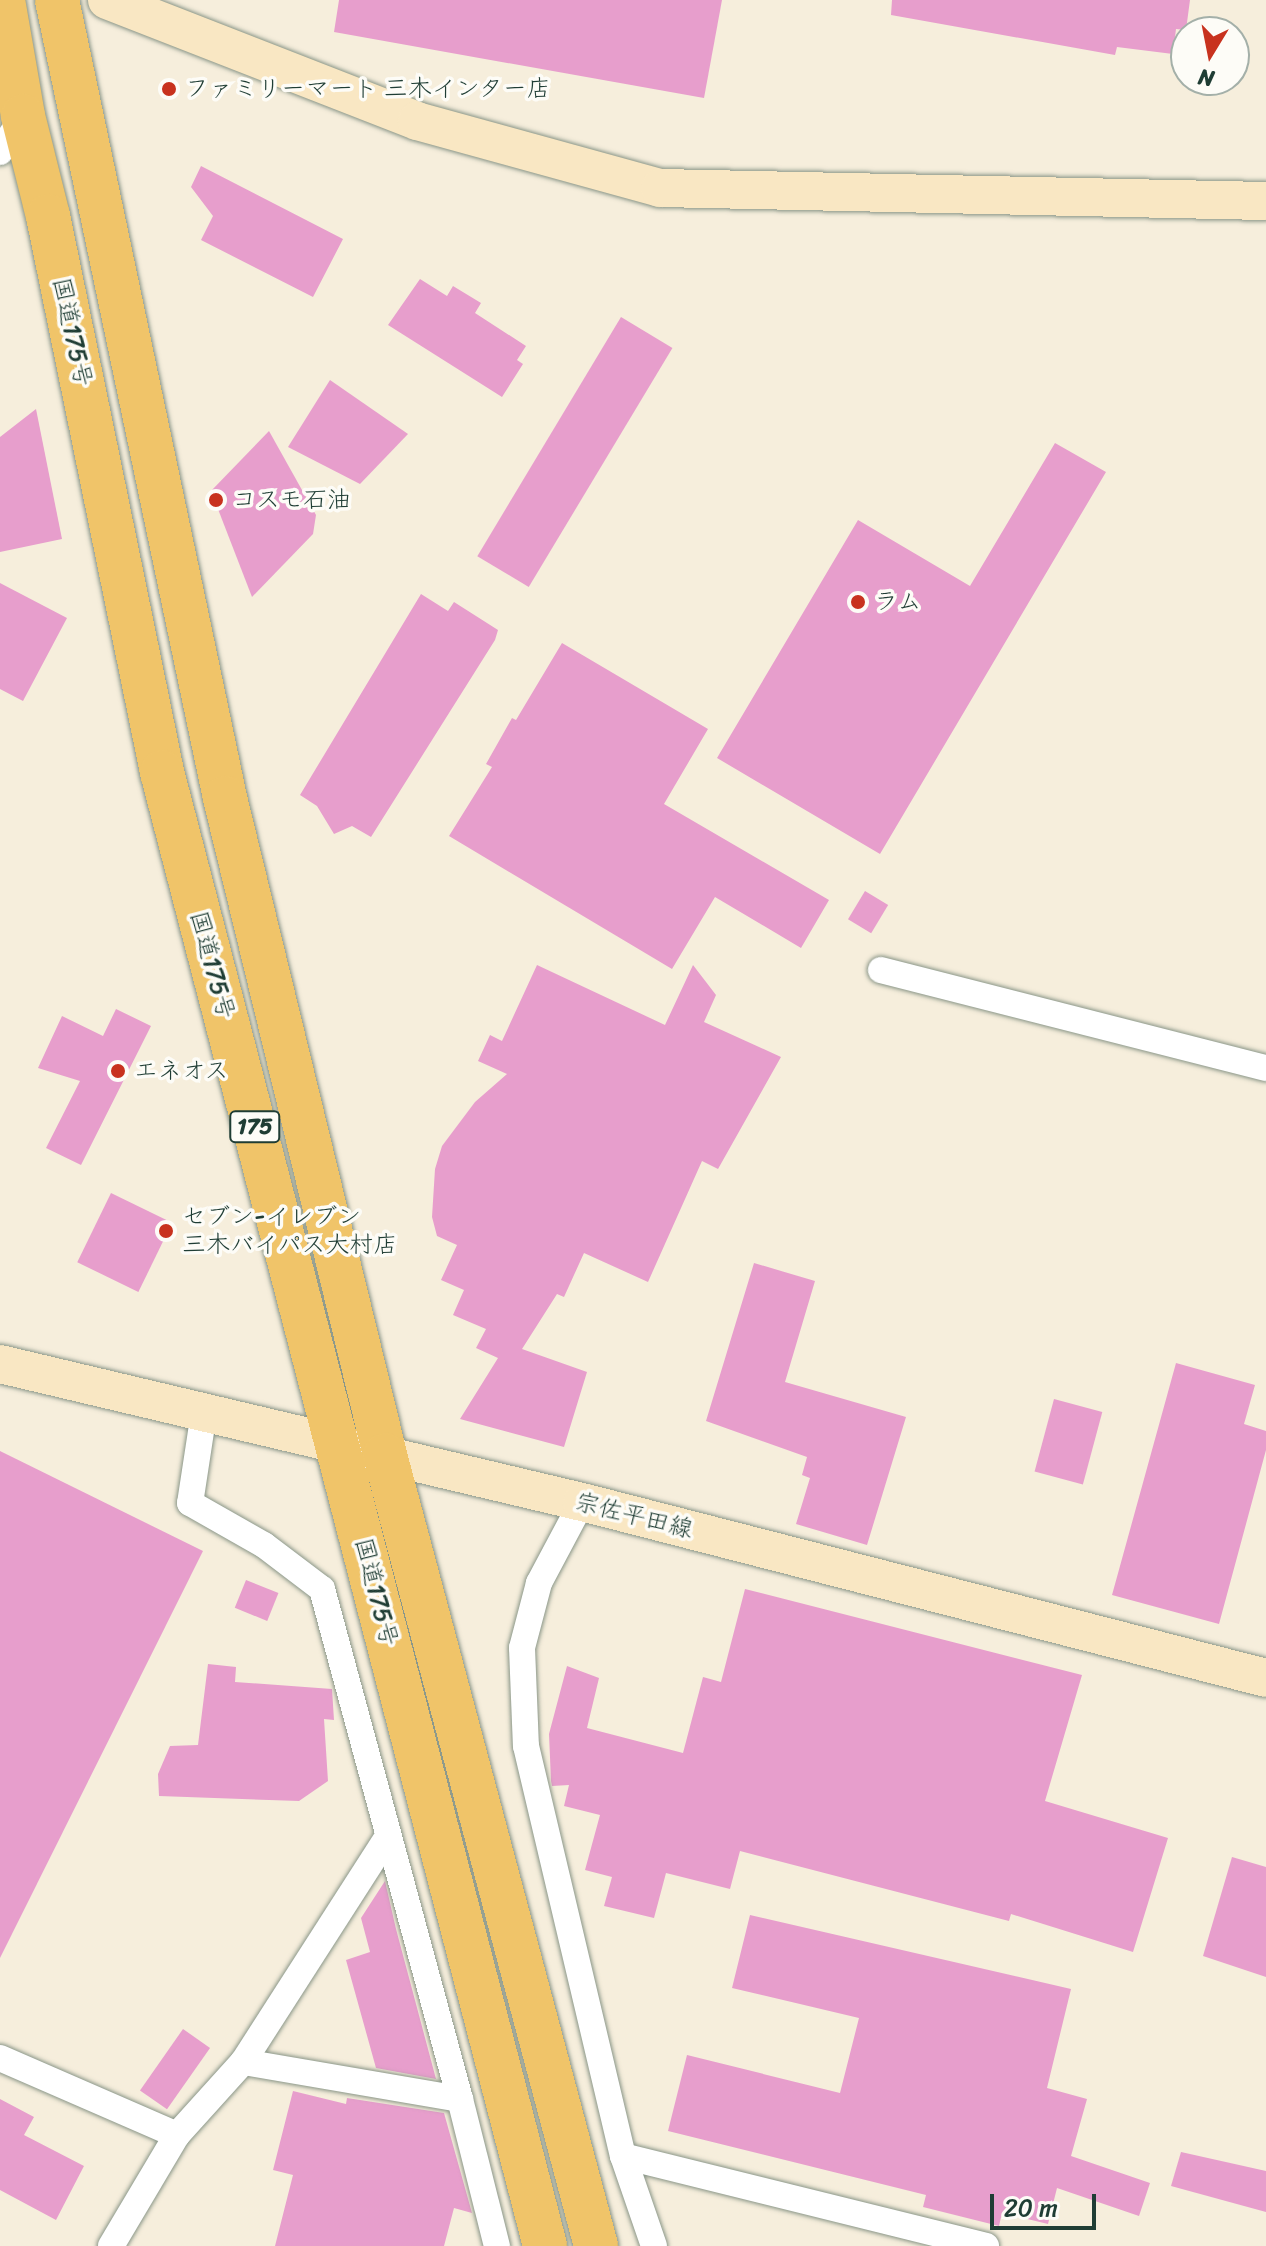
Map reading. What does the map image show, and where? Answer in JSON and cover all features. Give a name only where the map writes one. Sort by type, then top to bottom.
[{"type":"highway","name":"国道175号","points":[[3,0],[11,134],[48,216],[162,772],[545,2246]]},
{"type":"highway","name":"国道175号","points":[[57,0],[222,783],[385,1455],[596,2246]]},
{"type":"main road","points":[[119,3],[417,121],[660,188],[1266,201]]},
{"type":"main road","name":"宗佐平田線","points":[[1,1366],[582,1502],[1266,1678]]},
{"type":"street","points":[[881,970],[1266,1068]]},
{"type":"street","points":[[204,1412],[190,1503],[264,1545],[322,1589],[497,2246]]},
{"type":"street","points":[[582,1502],[539,1583],[522,1648],[526,1746],[623,2156],[654,2246]]},
{"type":"street","points":[[111,2246],[177,2135],[243,2062],[387,1838]]},
{"type":"street","points":[[0,2058],[177,2135]]},
{"type":"street","points":[[243,2062],[460,2099]]},
{"type":"street","points":[[623,2156],[986,2246]]},
{"type":"building","points":[[339,0],[722,0],[704,98],[334,32]]},
{"type":"building","points":[[892,0],[1190,0],[1188,16],[1170,16],[1170,54],[1117,47],[1115,55],[891,15]]},
{"type":"building","points":[[201,166],[343,239],[313,297],[201,240],[213,216],[191,187]]},
{"type":"building","points":[[420,279],[447,296],[453,286],[481,303],[475,313],[526,346],[517,360],[523,364],[502,397],[388,325]]},
{"type":"building","points":[[621,317],[672,348],[529,587],[477,556]]},
{"type":"building","points":[[330,380],[408,434],[360,484],[288,447]]},
{"type":"building","points":[[36,409],[62,539],[0,552],[0,437]]},
{"type":"building","points":[[269,431],[316,515],[313,534],[252,597],[211,491]]},
{"type":"building","points":[[1055,443],[1106,472],[880,854],[717,758],[858,520],[970,586]]},
{"type":"building","points":[[0,583],[67,618],[23,701],[0,689]]},
{"type":"building","points":[[421,594],[448,611],[454,602],[498,630],[495,640],[371,837],[352,826],[334,834],[317,806],[300,795]]},
{"type":"building","points":[[562,643],[708,729],[664,804],[829,900],[801,948],[715,897],[672,969],[449,836],[492,767],[486,764],[512,718],[516,720]]},
{"type":"building","points":[[865,891],[888,905],[871,933],[848,919]]},
{"type":"building","points":[[537,965],[665,1025],[693,965],[716,995],[704,1022],[781,1057],[718,1169],[702,1161],[648,1282],[584,1253],[564,1297],[557,1294],[522,1349],[587,1372],[564,1447],[460,1419],[498,1358],[476,1348],[486,1329],[453,1315],[464,1290],[441,1280],[457,1245],[437,1236],[432,1217],[435,1169],[442,1146],[475,1102],[507,1074],[478,1061],[490,1035],[502,1041]]},
{"type":"building","points":[[116,1009],[151,1026],[81,1165],[46,1148],[80,1081],[38,1068],[62,1016],[103,1036]]},
{"type":"building","points":[[111,1193],[172,1223],[138,1292],[77,1262]]},
{"type":"building","points":[[754,1263],[815,1281],[785,1382],[906,1417],[867,1545],[796,1524],[810,1478],[802,1475],[807,1457],[706,1421]]},
{"type":"building","points":[[1176,1363],[1255,1385],[1244,1424],[1266,1431],[1266,1450],[1219,1624],[1112,1595]]},
{"type":"building","points":[[1054,1399],[1102,1412],[1083,1484],[1035,1471]]},
{"type":"building","points":[[0,1451],[203,1551],[0,1958]]},
{"type":"building","points":[[246,1580],[278,1593],[267,1621],[235,1608]]},
{"type":"building","points":[[745,1589],[1082,1675],[1045,1801],[1168,1838],[1133,1952],[1011,1914],[1009,1921],[740,1851],[730,1889],[666,1873],[654,1918],[604,1906],[612,1877],[585,1870],[600,1815],[564,1806],[569,1785],[552,1786],[551,1781],[549,1734],[567,1666],[599,1678],[587,1728],[683,1753],[703,1677],[721,1682]]},
{"type":"building","points":[[208,1664],[236,1667],[235,1682],[332,1689],[334,1720],[324,1719],[328,1781],[299,1801],[159,1796],[158,1774],[170,1746],[198,1745]]},
{"type":"building","points":[[1232,1857],[1266,1867],[1266,1977],[1203,1956]]},
{"type":"building","points":[[385,1881],[436,2079],[376,2068],[346,1960],[370,1952],[361,1918]]},
{"type":"building","points":[[750,1915],[1071,1989],[1047,2088],[1087,2099],[1071,2156],[1150,2183],[1139,2216],[1057,2188],[1048,2224],[1002,2213],[999,2226],[923,2207],[926,2195],[668,2131],[687,2055],[840,2093],[859,2018],[732,1988]]},
{"type":"building","points":[[183,2029],[210,2048],[167,2109],[140,2090]]},
{"type":"building","points":[[293,2091],[346,2104],[347,2098],[444,2113],[472,2213],[454,2208],[444,2246],[275,2246],[293,2175],[273,2170]]},
{"type":"building","points":[[0,2099],[34,2117],[24,2135],[84,2166],[56,2220],[0,2190]]},
{"type":"building","points":[[1181,2152],[1266,2171],[1266,2212],[1171,2186]]},
{"type":"place","name":"ファミリーマート 三木インター店","points":[[169,89]]},
{"type":"place","name":"コスモ石油","points":[[216,500]]},
{"type":"place","name":"ラム","points":[[858,602]]},
{"type":"place","name":"エネオス","points":[[118,1071]]},
{"type":"place","name":"セブン-イレブン 三木バイパス大村店","points":[[166,1231]]}]
